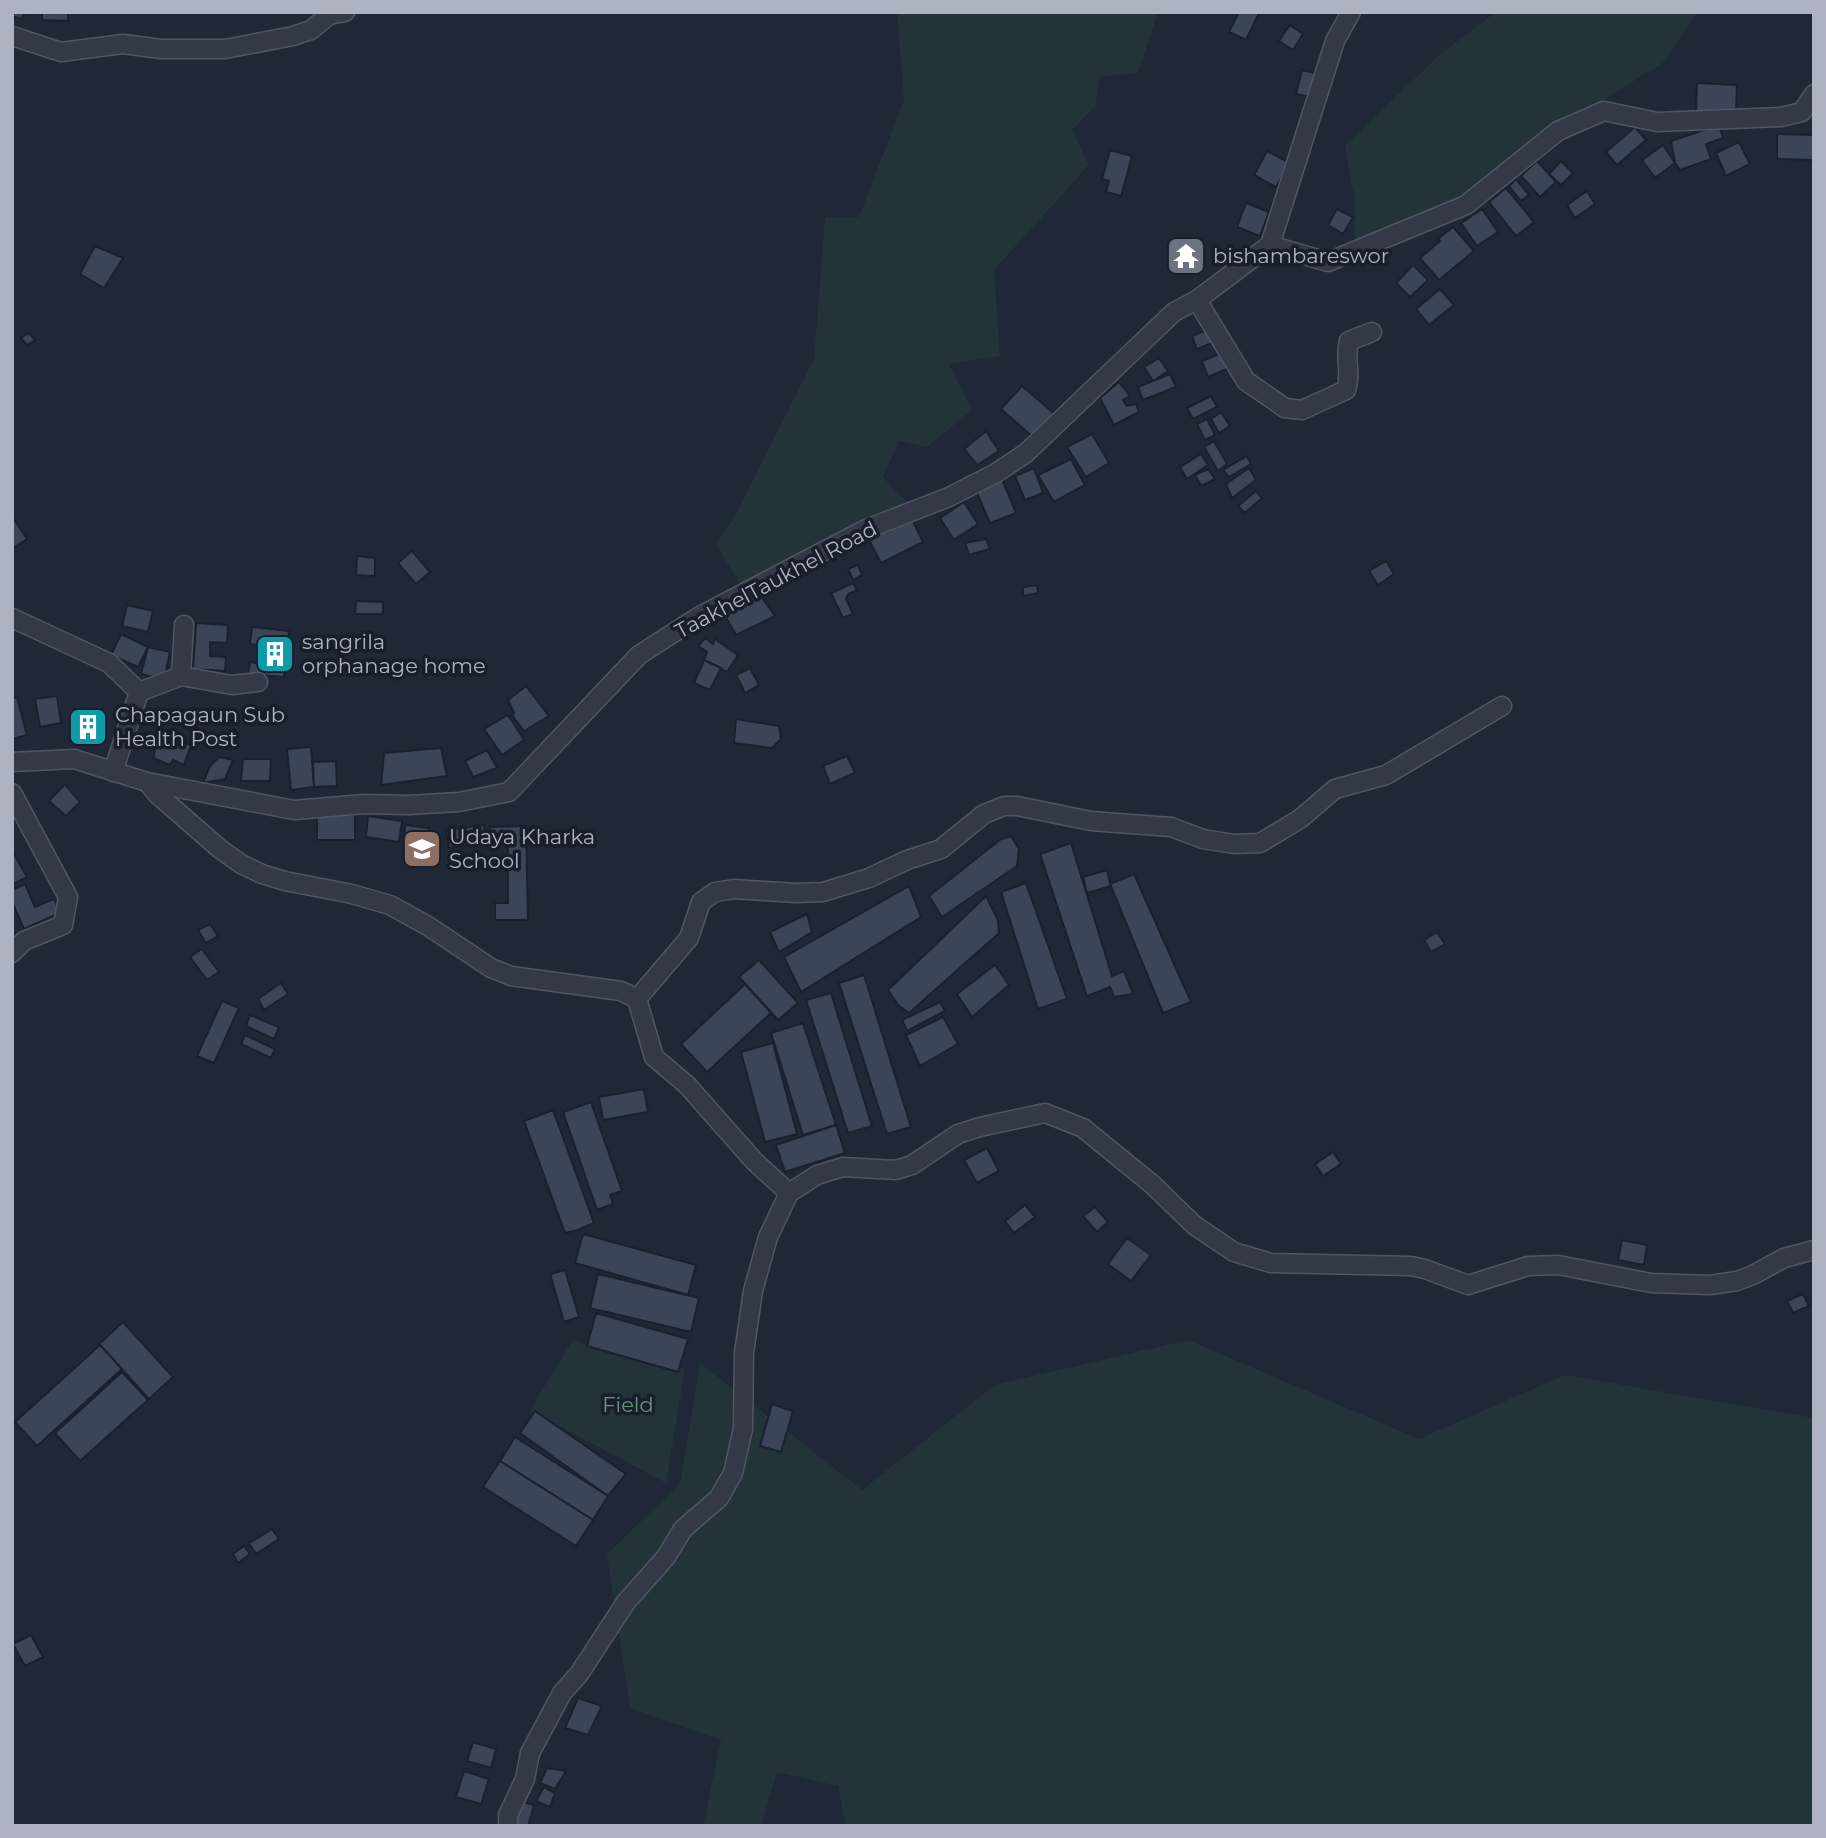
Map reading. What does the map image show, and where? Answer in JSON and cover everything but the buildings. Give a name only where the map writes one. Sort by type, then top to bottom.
[{"type":"street","points":[[12,36],[61,52],[123,44],[161,49],[225,49],[293,36],[311,30],[330,15],[345,12]]},
{"type":"street","points":[[1351,12],[1335,41],[1270,245],[1328,262],[1466,205],[1558,131],[1604,111],[1657,122],[1781,117],[1802,112],[1814,94]]},
{"type":"street","name":"TaakhelTaukhel Road","points":[[12,762],[74,759],[147,782],[294,810],[364,804],[459,802],[509,792],[639,655],[698,617],[864,530],[949,497],[996,473],[1026,453],[1174,312],[1198,300],[1270,245]]},
{"type":"street","points":[[1198,300],[1246,381],[1285,408],[1302,410],[1346,390],[1350,379],[1346,350],[1349,341],[1371,332]]},
{"type":"street","points":[[12,618],[108,663],[139,692]]},
{"type":"street","points":[[181,676],[184,625]]},
{"type":"street","points":[[139,692],[181,676],[232,685],[258,682]]},
{"type":"street","points":[[113,772],[139,692]]},
{"type":"street","points":[[637,999],[689,938],[701,902],[715,892],[734,889],[783,893],[823,892],[858,882],[907,860],[941,849],[984,814],[1004,806],[1017,806],[1091,821],[1171,827],[1203,839],[1234,844],[1260,843],[1300,819],[1335,789],[1386,775],[1502,706]]},
{"type":"street","points":[[147,782],[212,843],[241,864],[262,874],[390,905],[428,926],[491,968],[511,975],[621,991],[637,999],[654,1058],[687,1085],[755,1162],[789,1193]]},
{"type":"street","points":[[12,793],[68,897],[63,925],[24,941],[12,953]]},
{"type":"street","points":[[508,1826],[508,1815],[525,1779],[530,1753],[562,1693],[579,1674],[626,1602],[666,1557],[683,1529],[719,1498],[733,1473],[743,1429],[744,1353],[753,1291],[768,1237],[789,1193],[817,1175],[844,1167],[881,1170],[912,1165],[958,1135],[980,1127],[1045,1113],[1083,1128],[1153,1185],[1194,1225],[1219,1243],[1234,1252],[1271,1263],[1411,1266],[1468,1286],[1528,1266],[1558,1265],[1651,1283],[1710,1286],[1737,1281],[1784,1258],[1814,1250]]},
{"type":"green space","points":[[899,12],[1158,12],[1138,73],[1100,77],[1095,106],[1072,130],[1089,165],[994,270],[1000,356],[949,364],[972,410],[927,447],[899,441],[883,477],[910,506],[743,589],[716,544],[733,520],[814,359],[825,218],[859,217],[904,100],[897,16]]},
{"type":"green space","points":[[1496,12],[1697,12],[1664,62],[1602,101],[1555,120],[1464,194],[1355,246],[1355,202],[1345,146],[1439,55]]},
{"type":"green space","name":"Field","points":[[573,1340],[685,1369],[666,1483],[530,1410]]},
{"type":"green space","points":[[1188,1340],[1419,1439],[1565,1375],[1814,1418],[1814,1826],[846,1826],[838,1786],[777,1772],[761,1826],[703,1826],[721,1740],[630,1708],[607,1554],[680,1484],[700,1363],[862,1490],[995,1385]]},
{"type":"place","name":"bishambareswor","points":[[1186,256]]},
{"type":"place","name":"sangrila orphanage home","points":[[275,654]]},
{"type":"place","name":"Chapagaun Sub Health Post","points":[[88,727]]},
{"type":"place","name":"Udaya Kharka School","points":[[422,849]]}]
